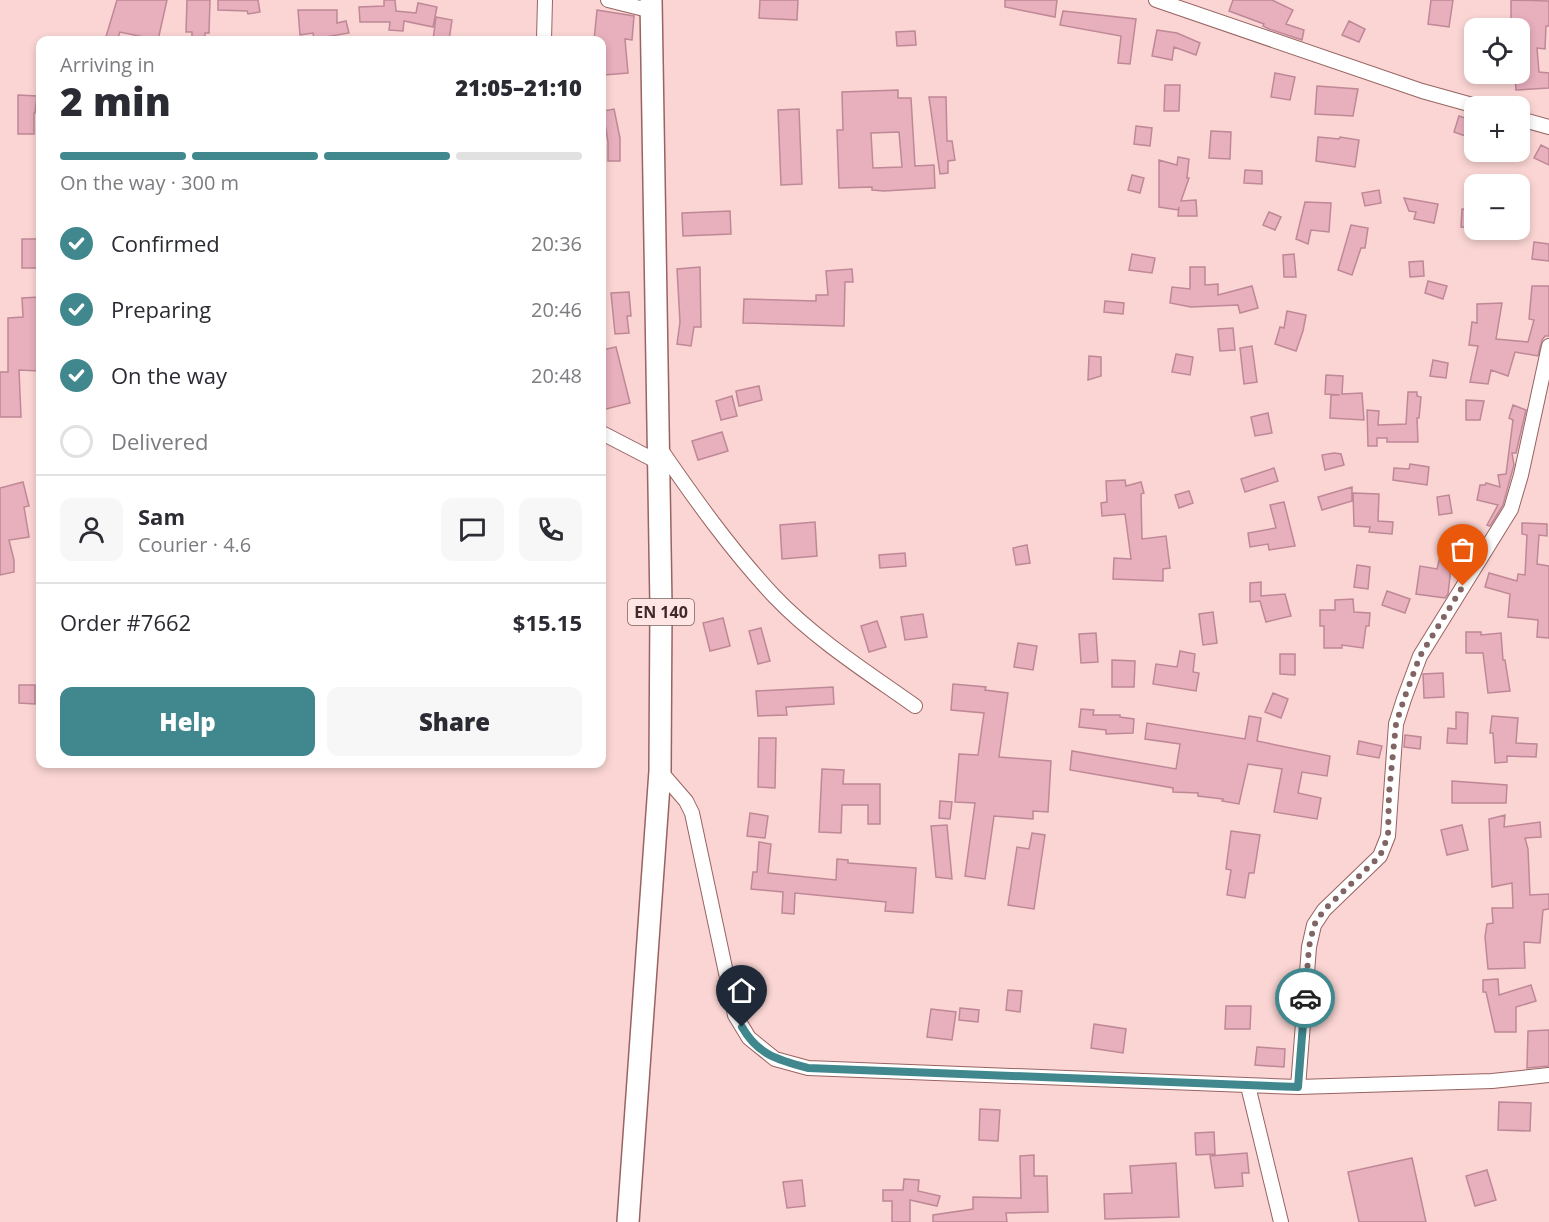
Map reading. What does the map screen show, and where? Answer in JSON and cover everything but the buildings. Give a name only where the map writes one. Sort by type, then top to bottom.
[{"type":"main road","name":"EN 140","points":[[628,1222],[660,771],[661,607],[651,6]]},
{"type":"street","points":[[544,36],[545,0]]},
{"type":"street","points":[[608,0],[651,6]]},
{"type":"street","points":[[1156,0],[1422,91],[1464,103]]},
{"type":"street","points":[[1530,122],[1549,127]]},
{"type":"street","points":[[1298,1087],[1309,947],[1314,925],[1324,910],[1380,856],[1388,836],[1389,793],[1396,724],[1404,699],[1420,656],[1511,509],[1521,475],[1549,346]]},
{"type":"street","points":[[606,434],[658,454],[774,597],[831,646],[915,706]]},
{"type":"street","points":[[660,771],[687,801],[692,813],[735,1015],[749,1038],[775,1059],[808,1068],[1248,1086],[1298,1087],[1492,1081],[1549,1075]]},
{"type":"street","points":[[1248,1086],[1281,1222]]},
{"type":"way so far","points":[[1305,998],[1309,947],[1314,925],[1324,910],[1344,889],[1380,856],[1388,836],[1389,793],[1396,724],[1420,656],[1463,586]]},
{"type":"route","points":[[742,1027],[749,1038],[775,1059],[808,1068],[1298,1087],[1305,998]]}]
